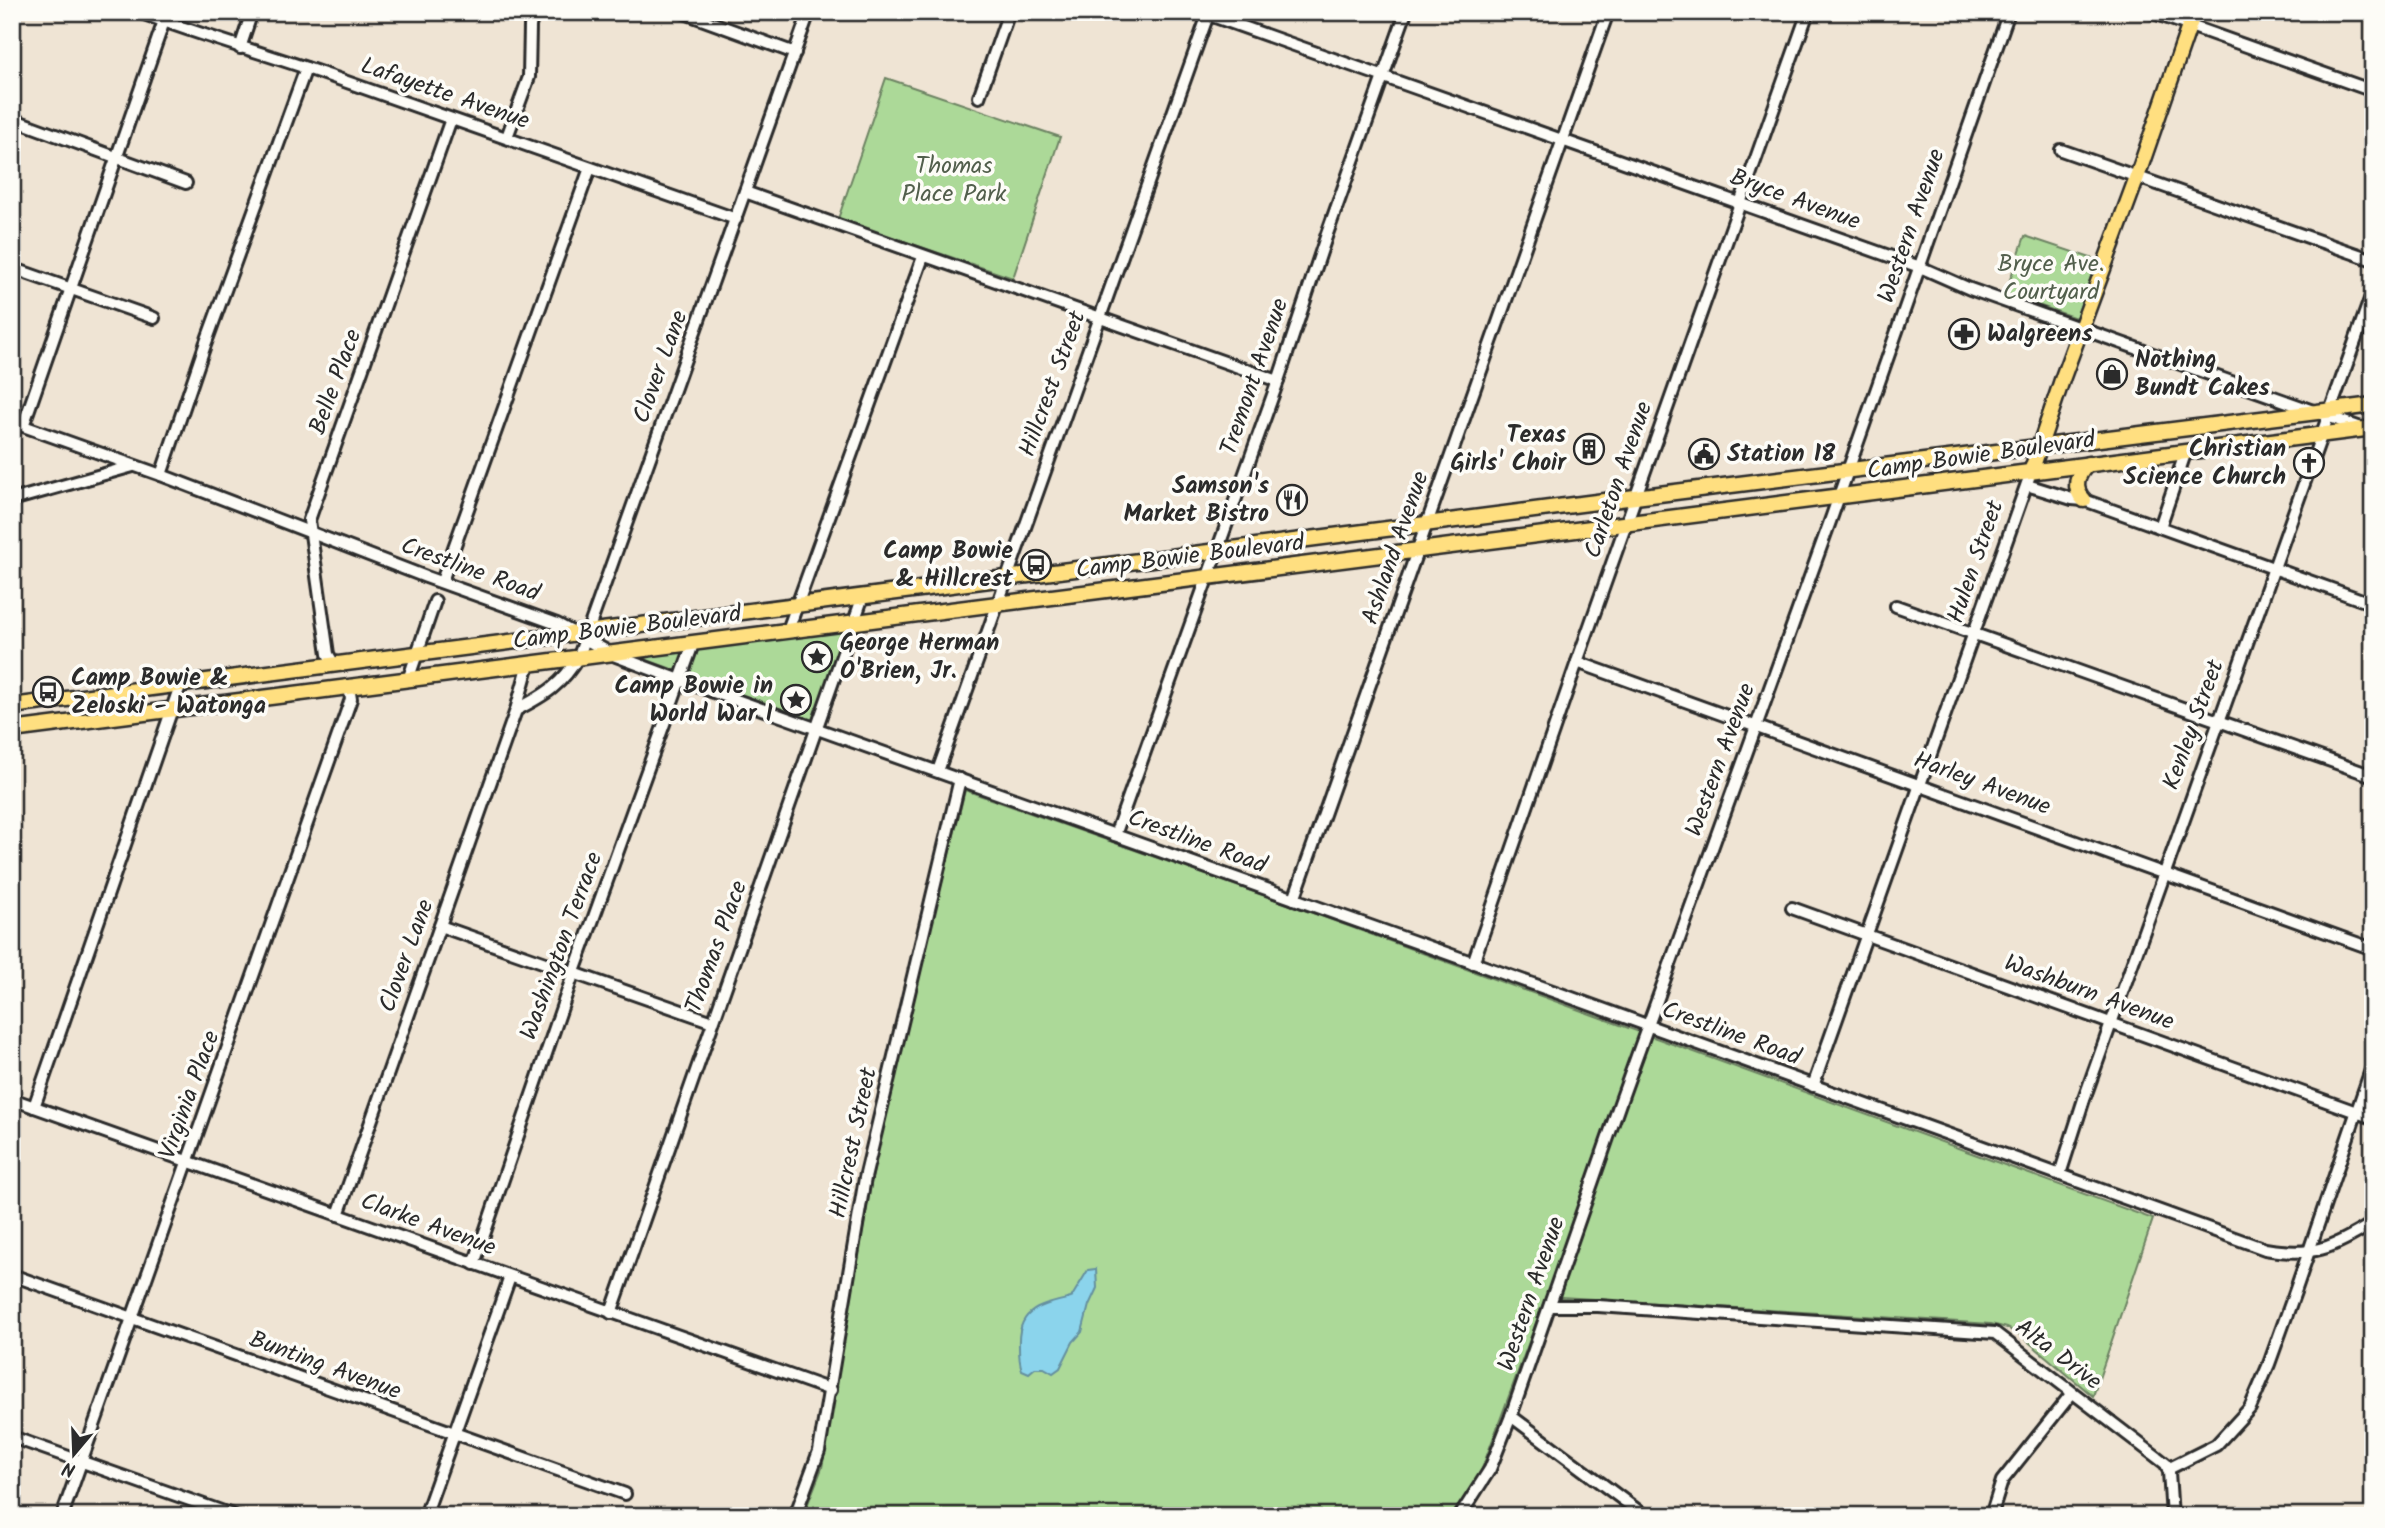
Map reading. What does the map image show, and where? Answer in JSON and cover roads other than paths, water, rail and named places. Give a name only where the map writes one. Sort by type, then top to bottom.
[{"type":"main road","name":"Hulen Street","points":[[2029,478],[2191,19]]},
{"type":"main road","name":"Camp Bowie Boulevard","points":[[12,706],[2373,405]]},
{"type":"main road","name":"Camp Bowie Boulevard","points":[[12,730],[1728,510],[2029,478],[2088,464],[2370,430]]},
{"type":"main road","points":[[2084,500],[2078,494],[2077,486],[2078,477],[2088,464]]},
{"type":"main road","points":[[1724,487],[1728,510]]},
{"type":"main road","points":[[334,664],[349,687]]},
{"type":"street","name":"Lafayette Avenue","points":[[139,12],[507,137],[736,219]]},
{"type":"street","points":[[240,48],[253,12]]},
{"type":"street","points":[[507,137],[529,78],[530,26],[534,12]]},
{"type":"street","points":[[682,12],[795,53]]},
{"type":"street","name":"Clover Lane","points":[[516,710],[558,685],[579,656],[582,635],[736,219],[809,12]]},
{"type":"street","points":[[979,97],[1009,12]]},
{"type":"street","name":"Tremont Avenue","points":[[1115,835],[1278,381],[1406,12]]},
{"type":"street","name":"Ashland Avenue","points":[[1294,899],[1608,12]]},
{"type":"street","name":"Carleton Avenue","points":[[1473,963],[1808,12]]},
{"type":"street","name":"Western Avenue","points":[[1460,1516],[1490,1469],[1511,1416],[2009,12]]},
{"type":"street","points":[[2151,12],[2191,19],[2373,91]]},
{"type":"street","name":"Bryce Avenue","points":[[1206,13],[1920,267],[1970,289],[2370,430]]},
{"type":"street","name":"Hillcrest Street","points":[[938,771],[1206,13]]},
{"type":"street","points":[[18,424],[71,289],[164,21]]},
{"type":"street","points":[[161,475],[205,345],[306,68]]},
{"type":"street","points":[[12,119],[186,183]]},
{"type":"street","name":"Belle Place","points":[[334,664],[328,654],[309,520],[452,119]]},
{"type":"street","points":[[2061,150],[2373,260]]},
{"type":"street","points":[[442,581],[590,168]]},
{"type":"street","points":[[745,192],[1099,320],[1278,381]]},
{"type":"street","points":[[788,630],[923,257]]},
{"type":"street","points":[[12,268],[154,318]]},
{"type":"street","name":"Kenley Street","points":[[2060,1174],[2110,1023],[2274,568],[2321,435],[2326,413],[2373,291]]},
{"type":"street","name":"Crestline Road","points":[[18,424],[557,624],[582,635],[609,653],[681,680],[2265,1249],[2308,1253],[2356,1234],[2373,1223]]},
{"type":"street","points":[[2160,527],[2186,451]]},
{"type":"street","points":[[12,500],[133,466]]},
{"type":"street","points":[[2029,478],[2072,499],[2084,500],[2373,604]]},
{"type":"street","name":"Hulen Street","points":[[1813,1086],[2029,478]]},
{"type":"street","name":"Thomas Place","points":[[611,1312],[863,596]]},
{"type":"street","points":[[408,680],[435,601]]},
{"type":"street","points":[[1896,606],[2373,776]]},
{"type":"street","name":"Washington Terrace","points":[[474,1264],[574,972],[693,644]]},
{"type":"street","name":"Harley Avenue","points":[[1577,662],[2373,949]]},
{"type":"street","name":"Clover Lane","points":[[338,1215],[516,710],[529,663]]},
{"type":"street","points":[[34,1107],[181,683]]},
{"type":"street","name":"Virginia Place","points":[[62,1516],[351,699],[349,687]]},
{"type":"street","name":"Hillcrest Street","points":[[795,1516],[819,1451],[865,1178],[961,779]]},
{"type":"street","name":"Washburn Avenue","points":[[1792,908],[2373,1118]]},
{"type":"street","points":[[440,926],[713,1022]]},
{"type":"street","points":[[2172,1516],[2168,1469],[2216,1445],[2250,1408],[2269,1364],[2373,1064]]},
{"type":"street","name":"Clarke Avenue","points":[[12,1099],[831,1390]]},
{"type":"street","name":"Bunting Avenue","points":[[12,1275],[625,1494]]},
{"type":"street","points":[[425,1516],[510,1277]]},
{"type":"street","name":"Alta Drive","points":[[1549,1306],[1598,1306],[1995,1333],[2159,1457],[2168,1469]]},
{"type":"street","points":[[1991,1516],[2002,1481],[2072,1393]]},
{"type":"street","points":[[1511,1416],[1645,1516]]},
{"type":"street","points":[[12,1437],[235,1516]]},
{"type":"water","points":[[1096,1269],[1097,1288],[1082,1332],[1073,1342],[1060,1368],[1053,1373],[1044,1368],[1035,1368],[1029,1373],[1022,1370],[1019,1334],[1026,1317],[1040,1307],[1071,1298],[1088,1270]]},
{"type":"place","name":"Walgreens","points":[[1964,334]]},
{"type":"place","name":"Nothing Bundt Cakes","points":[[2112,374]]},
{"type":"place","name":"Texas Girls' Choir","points":[[1589,449]]},
{"type":"place","name":"Station 18","points":[[1704,454]]},
{"type":"place","name":"Christian Science Church","points":[[2309,463]]},
{"type":"place","name":"Samson's Market Bistro","points":[[1292,500]]},
{"type":"place","name":"Camp Bowie & Hillcrest","points":[[1036,565]]},
{"type":"place","name":"George Herman O'Brien, Jr.","points":[[817,657]]},
{"type":"place","name":"Camp Bowie & Zeloski - Watonga","points":[[48,692]]},
{"type":"place","name":"Camp Bowie in World War I","points":[[796,700]]},
{"type":"park label","name":"Thomas Place Park","points":[[954,180]]},
{"type":"park label","name":"Bryce Ave. Courtyard","points":[[2051,278]]}]
